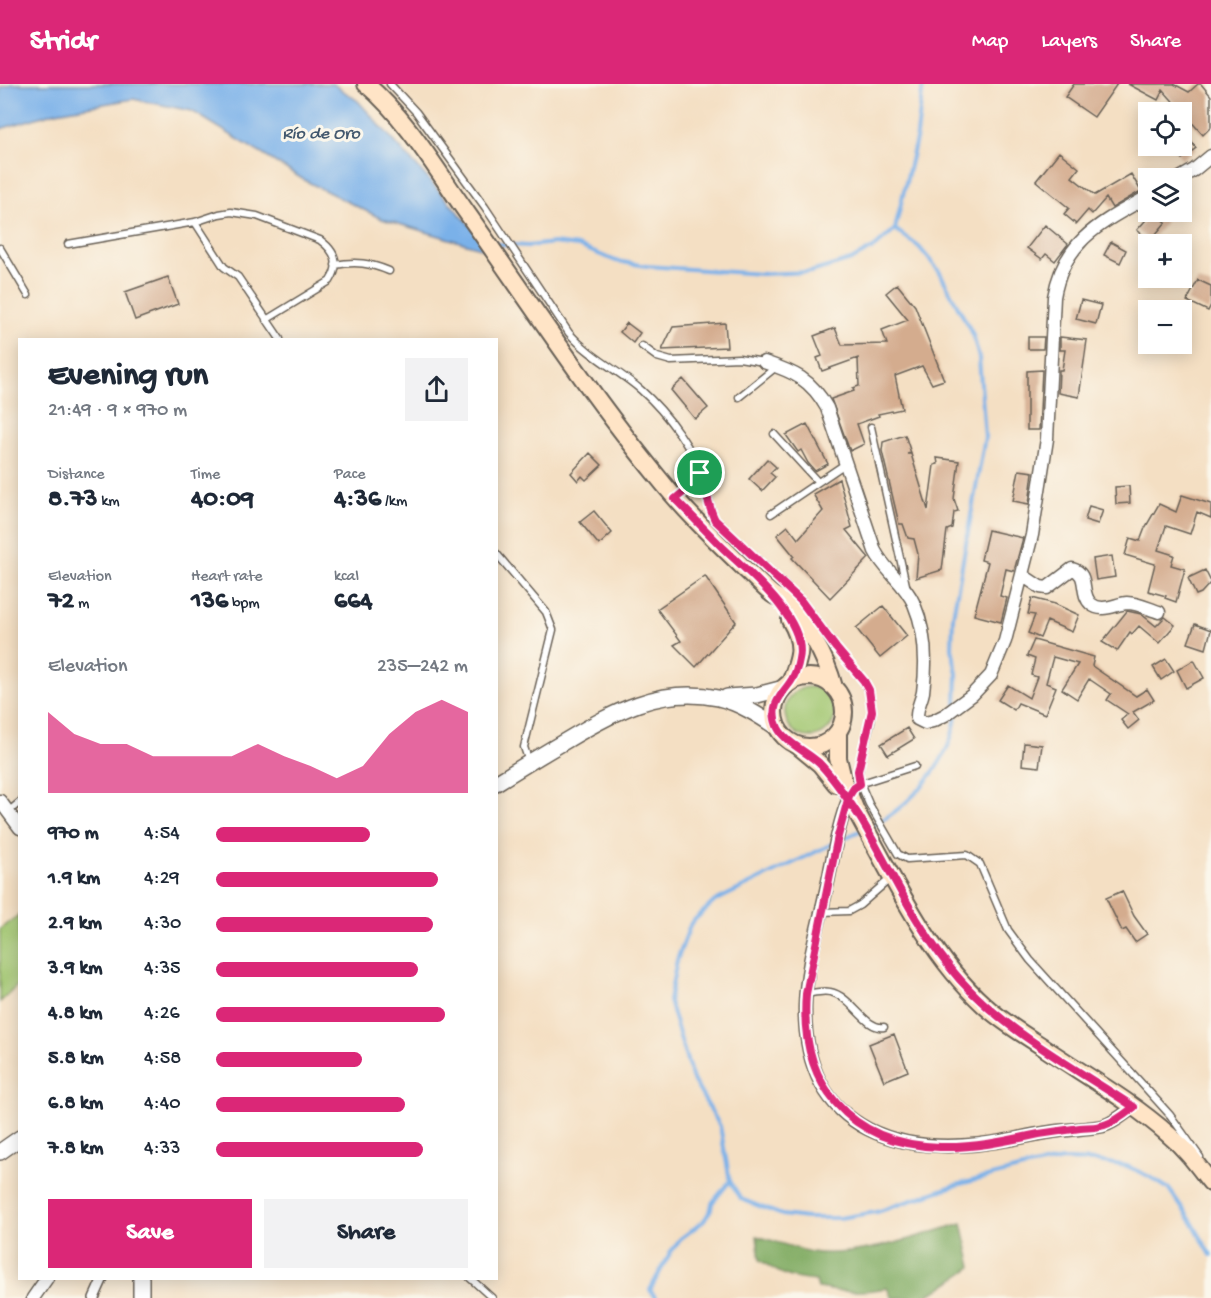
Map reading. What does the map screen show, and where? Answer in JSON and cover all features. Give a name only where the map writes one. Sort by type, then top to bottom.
[{"type":"main road","points":[[366,84],[385,102],[417,142],[638,453],[675,499],[772,594],[791,621],[798,634],[801,648],[799,659],[787,686],[776,704],[775,712],[779,729],[789,741],[840,781],[863,808],[891,873],[948,965],[983,1004],[1008,1024],[1134,1107],[1171,1136],[1211,1181]]},
{"type":"main road","points":[[772,594],[798,616],[830,672],[834,687],[839,694],[844,709],[844,718],[838,733],[840,781]]},
{"type":"main road","points":[[787,686],[808,677],[834,687]]},
{"type":"main road","points":[[796,745],[814,747],[823,744],[838,733]]},
{"type":"street","points":[[1192,171],[1211,156]]},
{"type":"street","points":[[765,362],[790,370],[808,382],[819,394],[827,408],[878,557],[903,585],[914,604],[924,634],[925,673],[921,700],[916,709],[917,719],[925,723],[945,715],[972,695],[997,665],[1032,536],[1047,439],[1056,282],[1072,251],[1082,238],[1098,225],[1138,202]]},
{"type":"street","points":[[1022,575],[1040,587],[1047,588],[1072,569],[1078,571],[1083,577],[1086,597],[1100,608],[1126,603],[1159,612]]},
{"type":"street","points":[[718,698],[757,695],[787,686]]},
{"type":"street","points":[[498,782],[609,715],[629,706],[673,696],[696,695],[718,698],[744,707],[779,729]]},
{"type":"street","points":[[860,784],[849,796],[838,836],[806,994],[805,1017],[810,1056],[826,1092],[834,1102],[865,1128],[894,1140],[942,1147],[988,1144],[1057,1131],[1104,1126],[1134,1107]]},
{"type":"street","points":[[0,801],[18,825]]},
{"type":"street","points":[[0,1152],[18,1139]]},
{"type":"street","points":[[33,1298],[46,1280]]},
{"type":"street","points":[[94,1298],[102,1280]]},
{"type":"street","points":[[141,1280],[141,1298]]},
{"type":"lane","points":[[390,84],[416,112],[485,207],[569,333],[581,347],[641,390],[666,416],[685,441],[705,483],[710,510],[715,520],[801,601],[864,681],[869,690],[872,711],[858,771],[863,808],[898,854],[907,859],[967,855],[980,864],[1008,930],[1022,950],[1170,1115],[1192,1143],[1211,1181]]},
{"type":"lane","points":[[68,244],[195,222],[219,213],[231,212],[257,216],[320,240],[329,246],[335,254],[335,274],[330,281],[266,320]]},
{"type":"lane","points":[[195,222],[224,267],[238,277],[279,338]]},
{"type":"lane","points":[[0,248],[28,295]]},
{"type":"lane","points":[[335,265],[354,262],[372,264],[390,271]]},
{"type":"lane","points":[[642,346],[657,357],[671,361],[739,358],[765,362]]},
{"type":"lane","points":[[739,398],[777,366]]},
{"type":"lane","points":[[871,428],[908,594]]},
{"type":"lane","points":[[774,434],[818,482]]},
{"type":"lane","points":[[771,514],[846,464]]},
{"type":"lane","points":[[675,499],[691,486],[700,473]]},
{"type":"lane","points":[[498,555],[546,612],[553,630],[524,747],[529,763]]},
{"type":"lane","points":[[838,758],[860,762]]},
{"type":"lane","points":[[860,784],[915,766]]},
{"type":"lane","points":[[8,812],[18,804]]},
{"type":"lane","points":[[822,912],[849,911],[860,905],[891,873]]},
{"type":"lane","points":[[806,994],[828,991],[836,994],[850,1002],[871,1025],[877,1028],[884,1027]]},
{"type":"lane","points":[[472,1280],[492,1298]]},
{"type":"green space","points":[[805,687],[815,687],[828,694],[835,707],[835,717],[828,730],[815,737],[805,737],[796,733],[789,726],[785,717],[785,707],[789,698],[796,691]]},
{"type":"green space","points":[[18,916],[18,985],[0,1002],[0,929]]},
{"type":"green space","points":[[962,1223],[972,1267],[936,1291],[921,1298],[892,1298],[887,1288],[852,1292],[818,1288],[816,1281],[786,1275],[760,1260],[757,1236],[811,1252],[847,1252],[887,1245]]},
{"type":"water","name":"Río de Oro","points":[[12,84],[333,84],[358,101],[494,252],[382,219],[304,180],[192,111],[133,99],[56,112],[0,129],[0,88]]},
{"type":"building","points":[[1074,84],[1117,84],[1094,117],[1065,97]]},
{"type":"building","points":[[1128,84],[1174,84],[1189,92],[1201,84],[1211,96],[1211,127],[1203,135],[1192,123],[1192,102],[1174,102],[1163,90],[1158,100]]},
{"type":"building","points":[[1059,152],[1079,168],[1072,177],[1095,195],[1131,174],[1138,186],[1138,193],[1112,208],[1106,198],[1092,214],[1088,210],[1076,224],[1064,214],[1069,208],[1036,181]]},
{"type":"building","points":[[1144,222],[1166,222],[1156,234],[1142,234],[1137,230]]},
{"type":"building","points":[[1045,225],[1068,244],[1055,261],[1046,254],[1042,259],[1027,248]]},
{"type":"building","points":[[1111,242],[1126,250],[1120,263],[1104,255]]},
{"type":"building","points":[[168,277],[178,304],[135,320],[125,292]]},
{"type":"building","points":[[1198,280],[1211,286],[1211,305],[1208,311],[1192,303],[1192,300],[1188,300]]},
{"type":"building","points":[[897,284],[915,306],[944,380],[932,384],[922,366],[895,376],[902,409],[878,414],[879,416],[857,424],[864,444],[850,451],[831,399],[854,391],[853,388],[859,386],[858,358],[822,371],[817,358],[822,356],[814,336],[835,328],[842,345],[887,344],[882,330],[908,320],[886,293]]},
{"type":"building","points":[[1081,300],[1101,305],[1096,324],[1076,319]]},
{"type":"building","points":[[627,323],[640,333],[633,343],[620,332]]},
{"type":"building","points":[[725,323],[727,347],[662,350],[673,327]]},
{"type":"building","points":[[1028,337],[1044,337],[1043,349],[1028,349]]},
{"type":"building","points":[[1060,337],[1087,340],[1079,397],[1058,393],[1059,370],[1062,370],[1065,350],[1060,350]]},
{"type":"building","points":[[1042,370],[1039,430],[1027,430],[1027,371]]},
{"type":"building","points":[[683,379],[708,408],[695,419],[671,390]]},
{"type":"building","points":[[807,424],[828,464],[815,471],[801,450],[798,452],[786,435]]},
{"type":"building","points":[[905,435],[911,453],[907,454],[911,454],[928,510],[934,465],[938,464],[937,458],[959,461],[954,499],[958,511],[954,512],[952,528],[947,530],[942,570],[916,578],[918,554],[914,539],[908,538],[903,524],[899,524],[882,451],[883,442]]},
{"type":"building","points":[[590,453],[602,465],[586,480],[582,476],[578,481],[571,473]]},
{"type":"building","points":[[767,459],[776,467],[770,473],[775,477],[762,491],[749,479]]},
{"type":"building","points":[[1019,470],[1033,472],[1029,504],[1013,501]]},
{"type":"building","points":[[839,479],[852,527],[846,530],[869,558],[830,598],[792,558],[794,556],[777,535],[788,526],[798,539],[823,511],[813,494]]},
{"type":"building","points":[[1129,486],[1130,503],[1116,504],[1115,487]]},
{"type":"building","points":[[1182,495],[1211,504],[1211,518],[1197,512],[1190,534],[1166,526],[1158,550],[1174,555],[1171,565],[1185,569],[1176,602],[1165,598],[1166,596],[1148,591],[1155,564],[1125,555],[1130,538],[1140,541],[1159,504],[1176,512]]},
{"type":"building","points":[[1089,506],[1103,510],[1098,524],[1085,520]]},
{"type":"building","points":[[594,511],[612,533],[599,545],[580,522]]},
{"type":"building","points":[[988,530],[1023,538],[1014,571],[1006,569],[1000,596],[1007,598],[1001,622],[974,615],[988,562],[981,560]]},
{"type":"building","points":[[1112,556],[1115,577],[1096,580],[1093,559]]},
{"type":"building","points":[[1205,570],[1211,582],[1196,595],[1188,578]]},
{"type":"building","points":[[705,576],[736,622],[696,667],[674,645],[681,641],[657,609]]},
{"type":"building","points":[[1032,598],[1055,604],[1079,615],[1072,632],[1047,621],[1040,638],[1028,633],[1035,615],[1028,614]]},
{"type":"building","points":[[883,606],[907,636],[880,658],[856,628]]},
{"type":"building","points":[[1127,611],[1141,614],[1156,626],[1165,617],[1175,625],[1159,643],[1139,626],[1132,634],[1130,632],[1117,651],[1102,642]]},
{"type":"building","points":[[1195,624],[1211,630],[1206,649],[1188,643]]},
{"type":"building","points":[[1034,640],[1094,657],[1092,666],[1136,696],[1147,689],[1154,700],[1133,712],[1139,720],[1128,729],[1121,720],[1128,714],[1107,700],[1111,694],[1089,679],[1077,699],[1062,689],[1078,664],[1053,657],[1046,683],[1056,687],[1045,714],[1018,703],[1014,710],[998,700],[1008,685],[1029,698],[1037,677],[1031,675],[1035,659],[1027,656]]},
{"type":"building","points":[[1166,659],[1174,671],[1161,680],[1153,667]]},
{"type":"building","points":[[1194,660],[1204,678],[1186,688],[1177,670]]},
{"type":"building","points":[[907,728],[914,739],[888,755],[881,744]]},
{"type":"building","points":[[1024,743],[1042,745],[1039,767],[1022,765]]},
{"type":"building","points":[[1122,891],[1134,916],[1147,934],[1135,942],[1126,929],[1122,931],[1106,898]]},
{"type":"building","points":[[894,1034],[908,1071],[884,1081],[869,1044]]},
{"type":"waterway","points":[[496,244],[528,246],[554,243],[578,246],[616,261],[647,266],[761,274],[811,272],[851,260],[875,247],[895,229],[917,135],[923,84]]},
{"type":"waterway","points":[[895,229],[919,247],[939,271],[973,335],[979,358],[985,437],[953,616],[952,648],[957,674],[956,704]]},
{"type":"waterway","points":[[869,827],[900,808],[927,780],[947,747],[956,712]]},
{"type":"waterway","points":[[838,841],[862,830]]},
{"type":"waterway","points":[[832,844],[715,901],[691,923],[677,960],[669,1001],[693,1080],[720,1126],[730,1181],[741,1199],[782,1215],[839,1218],[877,1212],[956,1185],[1023,1168],[1063,1160],[1097,1161],[1127,1166],[1169,1189],[1211,1255]]},
{"type":"waterway","points":[[656,1298],[650,1290],[670,1253],[680,1239],[704,1221],[712,1203],[730,1181]]},
{"type":"route","points":[[700,473],[688,490],[675,499],[772,594],[798,634],[801,648],[799,659],[790,683],[784,688],[776,704],[776,721],[783,736],[820,764],[828,773],[836,784],[856,811],[931,941],[965,985],[983,1004],[1008,1024],[1134,1107],[1114,1121],[1104,1126],[1057,1131],[988,1144],[926,1146],[894,1140],[865,1128],[842,1111],[826,1092],[810,1056],[805,1003],[838,836],[849,796],[860,784],[858,771],[872,711],[869,690],[859,673],[836,648],[812,613],[715,520],[700,473]]}]
